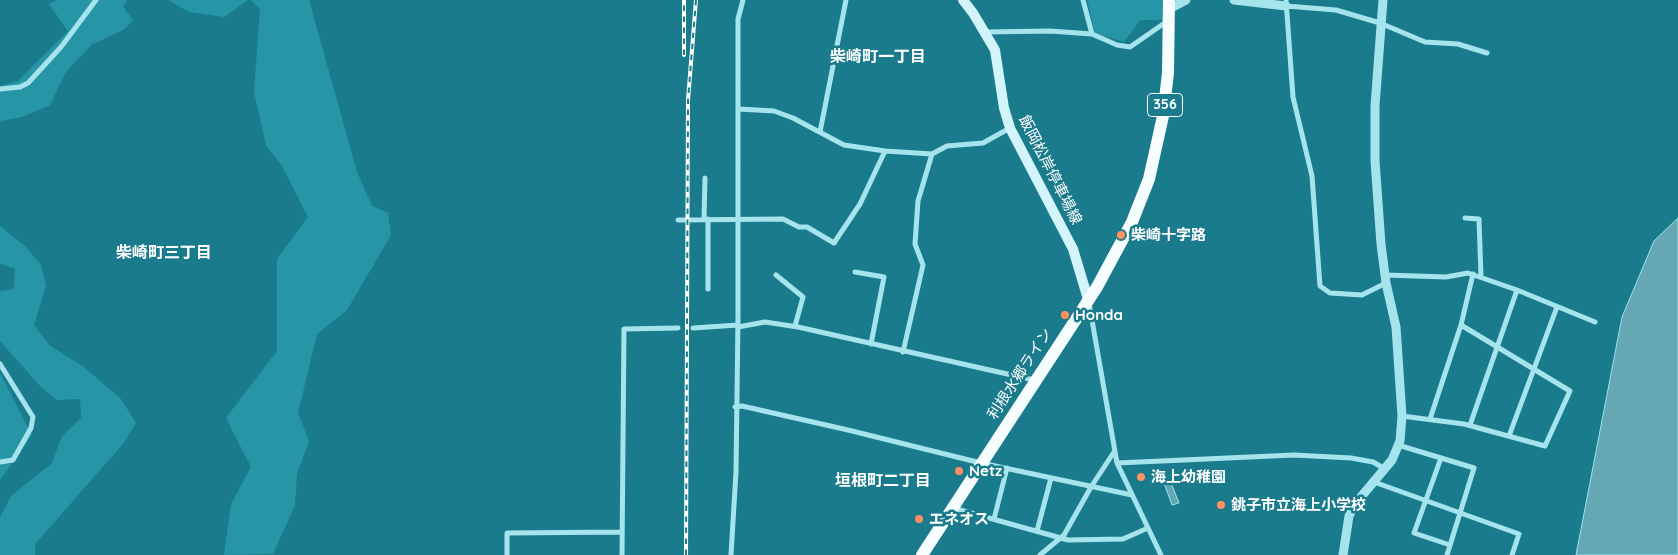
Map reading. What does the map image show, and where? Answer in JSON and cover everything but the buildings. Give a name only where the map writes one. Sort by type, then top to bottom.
[{"type":"highway","name":"利根水郷ライン","points":[[922,555],[951,507],[1088,299],[1124,239],[1149,179],[1164,107],[1168,73],[1169,10]]},
{"type":"main road","name":"飯岡松岸停車場線","points":[[967,2],[997,56],[1004,108],[1010,128],[1073,249],[1088,299]]},
{"type":"street","points":[[0,89],[20,87],[28,83],[61,47],[96,0]]},
{"type":"street","points":[[731,555],[736,472],[735,407],[738,326],[738,19],[742,0]]},
{"type":"street","points":[[820,132],[846,0]]},
{"type":"street","points":[[1083,0],[1092,34]]},
{"type":"street","points":[[985,32],[1050,31],[1092,34],[1116,45],[1130,47],[1169,10],[1186,0]]},
{"type":"street","points":[[1234,0],[1286,3],[1336,10],[1380,23],[1424,42],[1458,44],[1487,53]]},
{"type":"street","points":[[1343,555],[1349,516],[1355,504],[1385,469],[1398,445],[1402,416],[1396,327],[1385,279],[1376,161],[1375,106],[1383,0]]},
{"type":"street","points":[[1286,3],[1293,97],[1312,176],[1320,286],[1330,293],[1362,295],[1385,279],[1446,277],[1468,273],[1517,290],[1595,322]]},
{"type":"street","points":[[739,109],[774,111],[844,145],[885,151],[932,154],[947,146],[983,143],[1010,128]]},
{"type":"street","points":[[678,220],[783,219],[799,228],[807,226],[834,243],[860,204],[885,151]]},
{"type":"street","points":[[903,352],[923,265],[915,244],[918,201],[932,154]]},
{"type":"street","points":[[705,178],[708,289]]},
{"type":"street","points":[[1465,218],[1479,220],[1482,277]]},
{"type":"street","points":[[856,272],[884,277],[871,344]]},
{"type":"street","points":[[1430,419],[1461,325],[1473,274]]},
{"type":"street","points":[[776,275],[803,297],[795,326]]},
{"type":"street","points":[[1470,426],[1517,290]]},
{"type":"street","points":[[1088,299],[1117,463],[1162,555]]},
{"type":"street","points":[[1509,436],[1556,307]]},
{"type":"street","points":[[693,328],[738,326],[765,322],[795,326],[903,352],[1035,380]]},
{"type":"street","points":[[1402,416],[1470,426],[1545,446],[1570,391],[1461,325]]},
{"type":"street","points":[[622,555],[624,328],[678,328]]},
{"type":"street","points":[[0,364],[33,418],[31,428],[13,460],[0,462]]},
{"type":"street","points":[[735,407],[742,406],[981,463],[1132,495]]},
{"type":"street","points":[[1398,445],[1474,468],[1447,555]]},
{"type":"street","points":[[1040,555],[1061,539],[1114,452]]},
{"type":"street","points":[[1117,463],[1294,455],[1351,458],[1373,462],[1385,469]]},
{"type":"street","points":[[1442,458],[1414,534],[1450,545]]},
{"type":"street","points":[[994,519],[1007,468]]},
{"type":"street","points":[[1037,531],[1051,478]]},
{"type":"street","points":[[1374,482],[1519,534],[1512,555]]},
{"type":"street","points":[[951,507],[1061,539],[1092,541],[1124,539],[1148,528]]},
{"type":"street","points":[[507,555],[507,533],[622,532]]},
{"type":"shaded area","points":[[56,0],[127,0],[123,6],[133,21],[123,30],[91,45],[66,72],[50,105],[22,117],[0,121],[0,86],[18,81],[68,31],[49,4]]},
{"type":"shaded area","points":[[168,0],[248,0],[224,17],[189,12]]},
{"type":"shaded area","points":[[251,0],[309,0],[357,172],[372,206],[388,213],[391,235],[347,310],[317,334],[298,413],[309,441],[297,474],[295,505],[273,554],[224,555],[231,504],[251,467],[226,418],[277,351],[277,259],[308,217],[282,166],[266,145],[254,92],[260,9]]},
{"type":"shaded area","points":[[1087,0],[1163,0],[1163,20],[1140,20],[1124,42],[1095,33]]},
{"type":"shaded area","points":[[1678,218],[1678,555],[1576,555],[1622,317],[1654,241]]},
{"type":"shaded area","points":[[0,226],[26,247],[41,265],[46,286],[34,325],[49,345],[84,367],[121,399],[136,423],[123,444],[35,544],[35,555],[0,555],[0,517],[11,496],[52,463],[62,436],[81,418],[80,399],[57,400],[41,387],[0,341],[0,291],[14,289],[15,269],[0,263]]},
{"type":"shaded area","points":[[0,373],[32,435],[0,480]]},
{"type":"shaded area","points":[[1170,480],[1179,503],[1172,505],[1164,483]]},
{"type":"railway","points":[[684,0],[684,55]]},
{"type":"railway","points":[[686,555],[688,100],[696,0]]},
{"type":"place","name":"柴崎十字路","points":[[1121,235]]},
{"type":"place","name":"Honda","points":[[1065,315]]},
{"type":"place","name":"Netz","points":[[959,471]]},
{"type":"place","name":"海上幼稚園","points":[[1141,477]]},
{"type":"place","name":"銚子市立海上小学校","points":[[1221,505]]},
{"type":"place","name":"エネオス","points":[[919,519]]},
{"type":"district","name":"柴崎町一丁目","points":[[878,57]]},
{"type":"district","name":"柴崎町三丁目","points":[[164,253]]},
{"type":"district","name":"垣根町二丁目","points":[[883,481]]}]
